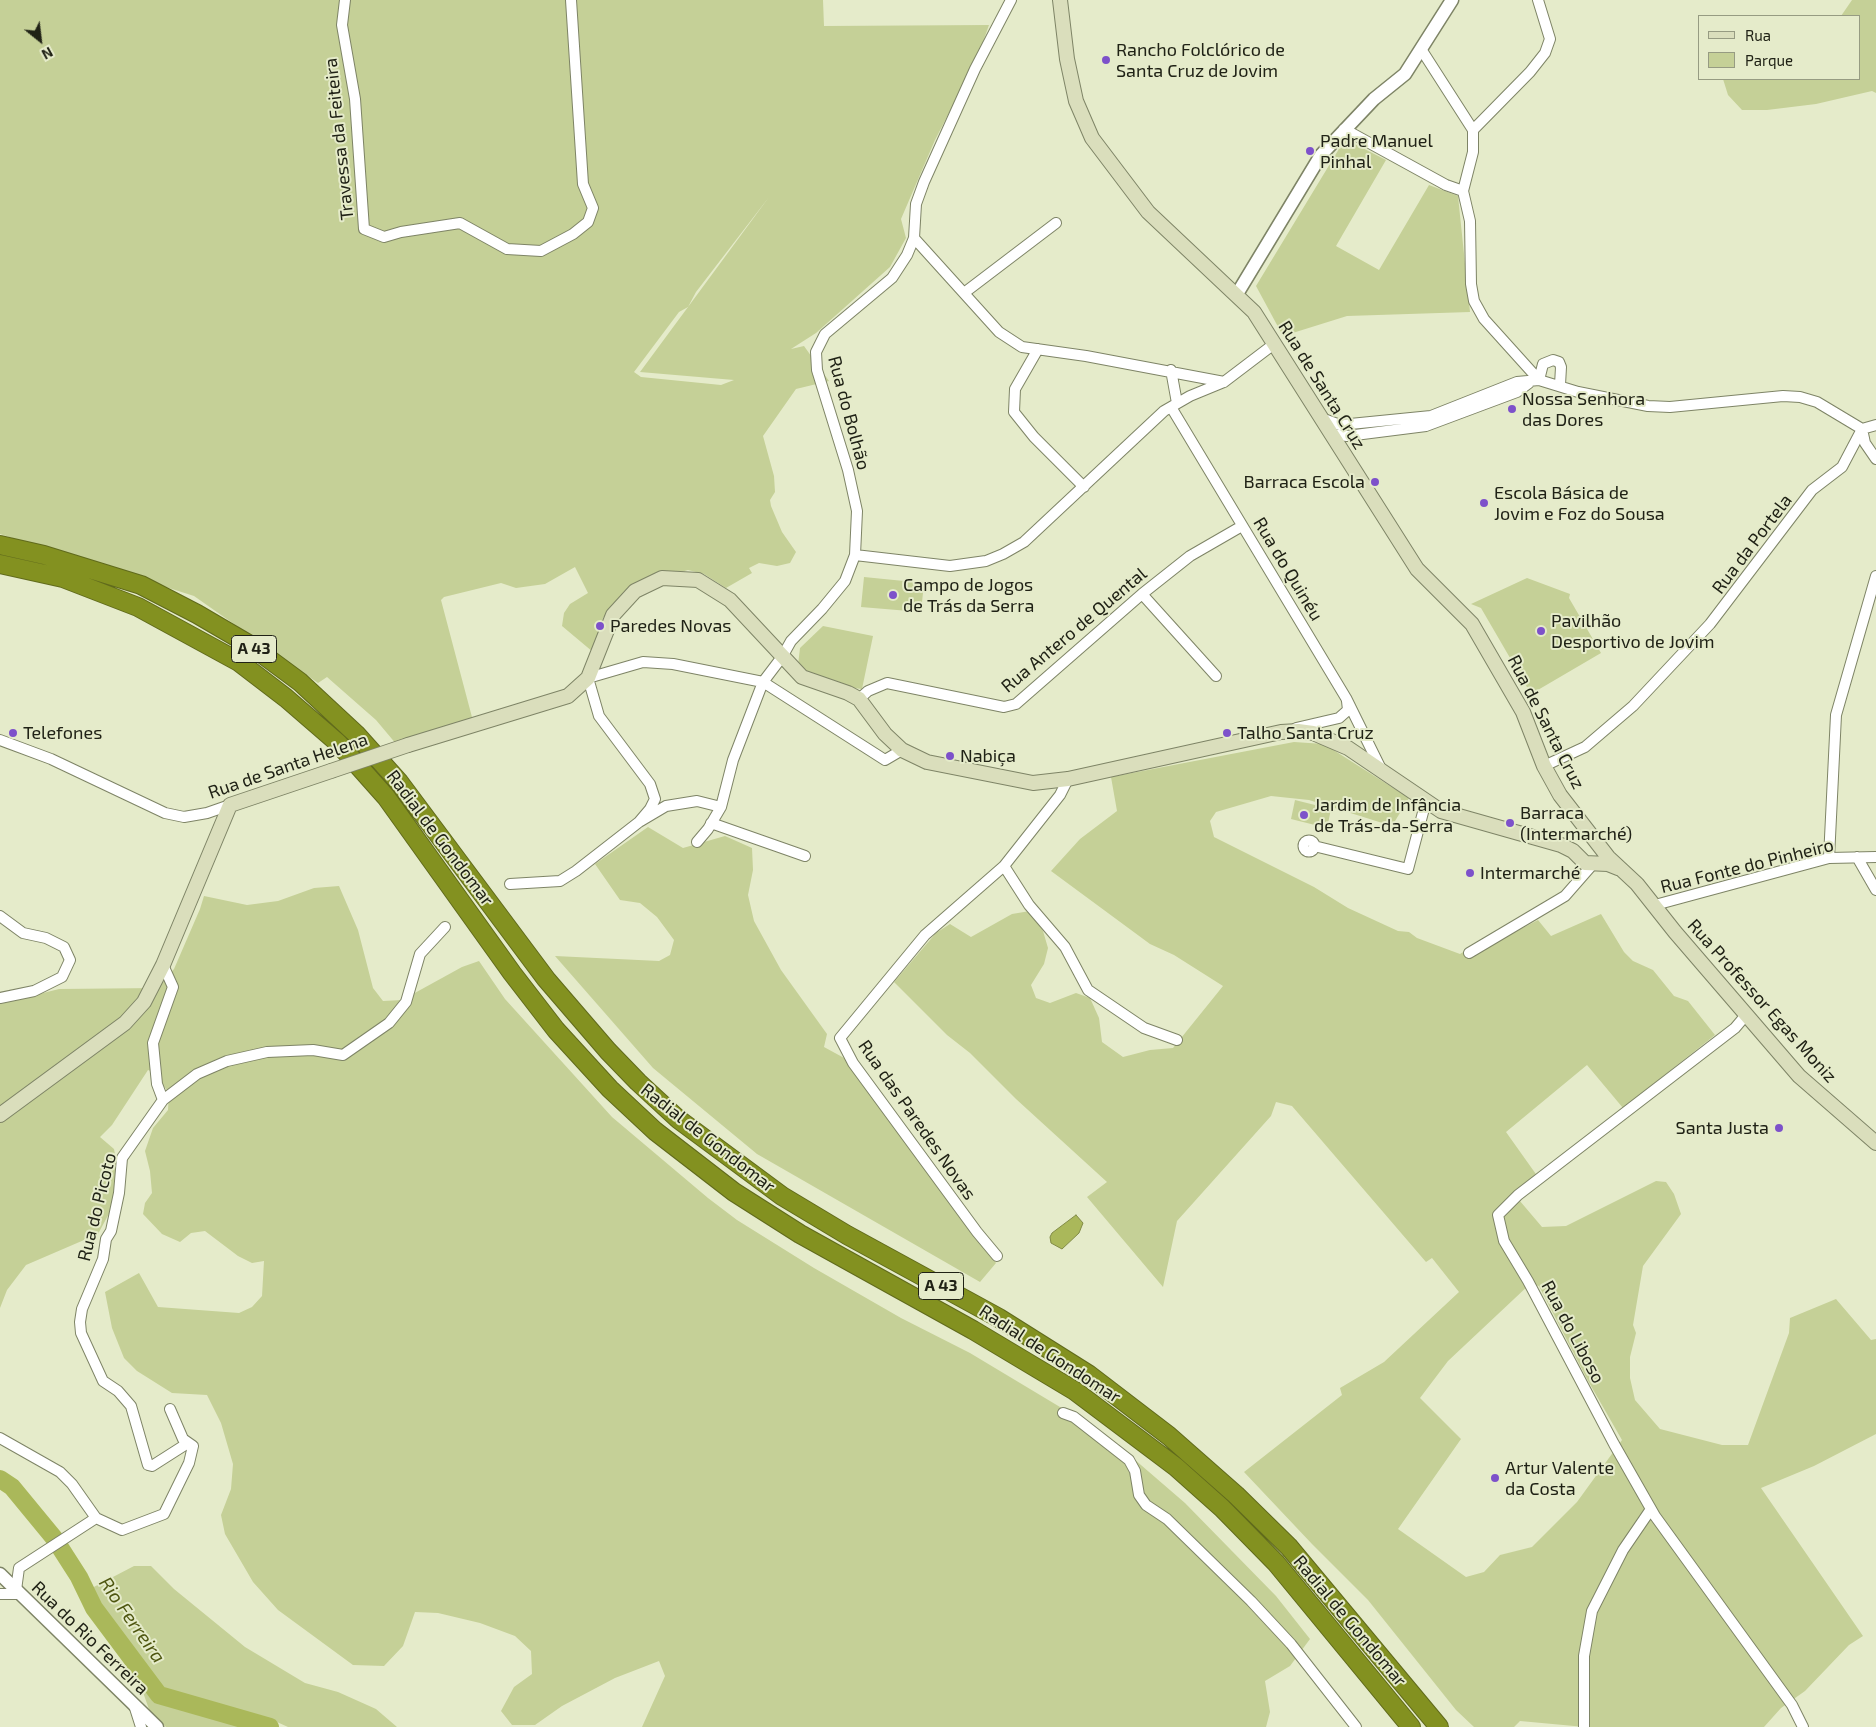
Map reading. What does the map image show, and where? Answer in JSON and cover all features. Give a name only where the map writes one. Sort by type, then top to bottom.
[{"type":"highway","name":"Radial de Gondomar","points":[[0,546],[44,555],[141,586],[197,614],[250,645],[300,682],[356,734],[399,782],[546,979],[608,1051],[638,1082],[701,1137],[782,1196],[847,1235],[999,1318],[1088,1374],[1169,1436],[1236,1495],[1289,1547],[1439,1727]]},
{"type":"highway","name":"Radial de Gondomar","points":[[0,564],[62,578],[138,606],[239,662],[286,698],[338,743],[386,797],[512,973],[556,1030],[610,1089],[655,1131],[734,1192],[800,1234],[973,1330],[1074,1391],[1176,1467],[1222,1508],[1276,1563],[1411,1727]]},
{"type":"main road","name":"Rua de Santa Cruz","points":[[1060,0],[1076,101],[1092,138],[1148,212],[1191,255],[1237,294],[1254,312],[1417,569],[1472,624],[1523,712],[1544,766],[1560,795],[1600,845]]},
{"type":"main road","points":[[588,678],[612,615],[635,591],[662,578],[698,580],[730,600],[802,677],[848,693],[859,699],[885,734],[902,750],[926,762],[1033,783],[1068,779],[1281,732],[1298,731],[1319,736],[1348,748],[1426,801],[1455,816],[1570,846],[1590,840],[1600,845],[1600,860],[1592,864],[1585,863],[1573,850],[1561,844]]},
{"type":"main road","name":"Rua de Santa Helena","points":[[230,805],[408,745],[568,696],[588,678]]},
{"type":"main road","points":[[0,1115],[125,1023],[144,1002],[163,965],[230,805]]},
{"type":"main road","points":[[1579,858],[1578,850],[1584,834],[1580,821]]},
{"type":"main road","name":"Rua Professor Egas Moniz","points":[[1600,845],[1612,861],[1629,875],[1655,905],[1799,1076],[1875,1142]]},
{"type":"main road","name":"Rua Professor Egas Moniz","points":[[1592,864],[1608,864],[1629,875]]},
{"type":"street","name":"Travessa da Feiteira","points":[[345,0],[342,25],[355,99],[364,229],[384,237],[401,232],[460,223],[507,249],[541,251],[573,234],[588,222],[593,208],[583,184],[571,0]]},
{"type":"street","name":"Rua do Bolhão","points":[[697,842],[720,807],[733,760],[763,682],[782,657],[791,641],[845,581],[855,555],[856,511],[848,470],[817,370],[816,352],[825,334],[892,278],[907,256],[914,238],[916,204],[924,182],[976,69],[1011,0]]},
{"type":"street","points":[[1237,294],[1321,155],[1374,99],[1405,74],[1452,0]]},
{"type":"street","points":[[1473,130],[1530,72],[1545,53],[1550,39],[1538,0]]},
{"type":"street","points":[[1421,49],[1473,130],[1473,152],[1463,191],[1470,221],[1470,284],[1474,301],[1484,319],[1534,381]]},
{"type":"street","points":[[1344,129],[1446,185],[1463,191]]},
{"type":"street","points":[[964,293],[1056,223]]},
{"type":"street","points":[[914,238],[999,332],[1022,347],[1171,370],[1224,382]]},
{"type":"street","points":[[855,555],[950,566],[986,561],[1024,542],[1174,405],[1224,382],[1274,344]]},
{"type":"street","points":[[1038,349],[1015,389],[1014,412],[1034,437],[1084,487]]},
{"type":"street","points":[[1334,437],[1426,426],[1440,422],[1517,392],[1534,381],[1543,364],[1553,360],[1559,362],[1561,367],[1560,385]]},
{"type":"street","name":"Rua do Quinéu","points":[[1171,370],[1174,405],[1242,526],[1346,698],[1375,758],[1386,774]]},
{"type":"street","points":[[1320,417],[1340,425],[1431,416],[1511,384],[1534,381],[1560,385],[1603,398],[1670,407],[1783,396],[1800,397],[1817,402],[1862,429],[1876,425]]},
{"type":"street","points":[[1334,437],[1343,427],[1351,424]]},
{"type":"street","points":[[1862,429],[1864,443],[1876,459]]},
{"type":"street","name":"Rua da Portela","points":[[1544,766],[1585,747],[1633,706],[1710,624],[1812,490],[1842,467],[1862,429]]},
{"type":"street","points":[[1349,463],[1348,446],[1352,439],[1360,434]]},
{"type":"street","name":"Rua Antero de Quental","points":[[859,699],[868,691],[887,683],[1004,707],[1016,704],[1142,594],[1190,556],[1242,526]]},
{"type":"street","points":[[1829,858],[1836,715],[1876,576]]},
{"type":"street","points":[[1142,594],[1216,676]]},
{"type":"street","points":[[639,822],[650,809],[655,799],[650,784],[599,716],[588,678],[643,662],[673,664],[763,682],[885,760],[902,750]]},
{"type":"street","points":[[1281,732],[1344,715],[1348,705],[1346,698]]},
{"type":"street","points":[[1319,736],[1317,729],[1327,721]]},
{"type":"street","name":"Rua de Santa Helena","points":[[0,740],[51,759],[165,813],[184,817],[207,813],[230,805]]},
{"type":"street","name":"Rua das Paredes Novas","points":[[997,1256],[977,1232],[853,1063],[840,1038],[925,935],[1004,866],[1060,795],[1068,779]]},
{"type":"street","points":[[510,884],[560,881],[576,872],[639,822],[666,806],[697,801],[720,807]]},
{"type":"street","points":[[1314,846],[1408,869],[1426,801]]},
{"type":"street","points":[[711,823],[806,856]]},
{"type":"street","name":"Rua Fonte do Pinheiro","points":[[1655,905],[1829,858],[1876,857]]},
{"type":"street","points":[[1579,858],[1579,880]]},
{"type":"street","points":[[1857,858],[1876,890]]},
{"type":"street","points":[[1469,954],[1565,896],[1592,864]]},
{"type":"street","points":[[1004,866],[1029,905],[1065,947],[1088,990],[1144,1028],[1177,1040]]},
{"type":"street","points":[[0,916],[23,932],[46,938],[64,947],[70,960],[62,977],[34,991],[0,998]]},
{"type":"street","points":[[163,965],[173,988],[153,1044],[157,1084],[163,1100],[197,1074],[227,1061],[266,1052],[312,1050],[343,1055],[389,1023],[406,1002],[420,954],[445,927]]},
{"type":"street","name":"Rua do Liboso","points":[[1746,1015],[1735,1028],[1518,1195],[1498,1215],[1504,1241],[1528,1281],[1614,1444],[1651,1509],[1792,1704],[1803,1727]]},
{"type":"street","name":"Rua do Picoto","points":[[163,1100],[122,1158],[119,1193],[111,1230],[106,1239],[103,1259],[82,1309],[80,1322],[81,1333],[103,1381],[118,1391],[131,1406],[148,1465],[152,1466],[188,1443]]},
{"type":"street","points":[[0,1438],[60,1472],[72,1484],[96,1518],[122,1530],[164,1514],[189,1463],[193,1446],[183,1439],[170,1409]]},
{"type":"street","points":[[1063,1413],[1074,1417],[1129,1460],[1135,1471],[1139,1495],[1146,1505],[1167,1519],[1251,1601],[1291,1644],[1356,1727]]},
{"type":"street","points":[[1584,1727],[1584,1656],[1592,1611],[1623,1550],[1651,1509]]},
{"type":"street","points":[[0,1594],[18,1592],[19,1568],[79,1531],[96,1518]]},
{"type":"street","name":"Rua do Rio Ferreira","points":[[0,1574],[157,1727]]},
{"type":"street","points":[[134,1705],[141,1727]]},
{"type":"green space","points":[[0,0],[823,0],[824,26],[989,25],[978,56],[935,140],[901,219],[906,238],[890,267],[816,333],[791,349],[804,346],[829,381],[796,389],[763,436],[774,476],[775,492],[770,500],[771,506],[782,532],[796,552],[790,563],[777,566],[759,563],[749,568],[752,573],[726,588],[704,574],[688,570],[632,586],[603,618],[593,652],[562,626],[564,613],[570,604],[588,593],[575,567],[545,584],[516,588],[501,583],[444,597],[441,600],[473,721],[397,745],[376,720],[327,677],[318,683],[194,596],[0,534]],"holes":[[[769,197],[688,307],[696,292]],[[688,307],[640,372],[734,380],[721,385],[641,377],[634,372],[679,312]]]},
{"type":"green space","points":[[1852,0],[1876,0],[1876,93],[1872,91],[1816,104],[1767,110],[1742,110],[1728,95],[1723,80],[1861,80],[1861,15],[1842,15]]},
{"type":"green space","points":[[1345,139],[1386,160],[1336,246],[1379,270],[1429,185],[1458,196],[1470,312],[1347,316],[1283,336],[1256,286]]},
{"type":"green space","name":"Campo de Jogos de Trás da Serra","points":[[864,577],[924,583],[921,612],[861,607]]},
{"type":"green space","name":"Pavilhão Desportivo de Jovim","points":[[1527,578],[1570,594],[1569,598],[1601,653],[1531,694],[1481,608],[1471,604]]},
{"type":"green space","points":[[823,626],[873,636],[862,689],[844,687],[812,677],[798,665],[800,648]]},
{"type":"green space","points":[[1294,742],[1324,744],[1409,798],[1392,826],[1309,800],[1271,796],[1216,812],[1210,821],[1214,837],[1314,887],[1348,908],[1398,931],[1409,932],[1417,938],[1460,954],[1493,934],[1507,936],[1538,920],[1551,936],[1601,914],[1624,952],[1633,961],[1653,970],[1674,996],[1688,1001],[1715,1035],[1623,1108],[1587,1065],[1506,1132],[1538,1177],[1514,1194],[1542,1227],[1566,1226],[1656,1181],[1666,1182],[1674,1194],[1681,1214],[1643,1266],[1633,1325],[1636,1333],[1630,1357],[1630,1378],[1635,1400],[1660,1429],[1722,1445],[1748,1445],[1789,1333],[1790,1318],[1836,1299],[1871,1340],[1876,1339],[1876,1434],[1814,1466],[1761,1488],[1863,1636],[1849,1645],[1805,1691],[1781,1708],[1764,1727],[1585,1727],[1520,1721],[1514,1727],[1474,1727],[1456,1710],[1368,1600],[1244,1472],[1342,1395],[1340,1388],[1384,1362],[1459,1292],[1432,1258],[1426,1262],[1292,1106],[1276,1102],[1271,1116],[1177,1221],[1163,1287],[1087,1197],[1107,1182],[1016,1099],[970,1053],[947,1035],[894,982],[936,933],[950,924],[971,937],[1012,914],[1030,911],[1043,931],[1048,948],[1044,964],[1031,985],[1036,998],[1050,1003],[1076,993],[1090,998],[1099,1018],[1102,1042],[1123,1057],[1150,1050],[1173,1048],[1223,986],[1174,955],[1150,944],[1051,871],[1080,839],[1117,811],[1111,777]],"holes":[[[1530,1284],[1539,1286],[1587,1379],[1622,1440],[1577,1502],[1532,1547],[1500,1555],[1484,1572],[1466,1577],[1398,1529],[1461,1439],[1420,1398],[1448,1361]]]},
{"type":"green space","name":"Jardim de Infância de Trás-da-Serra","points":[[1295,800],[1331,809],[1327,828],[1291,819]]},
{"type":"green space","points":[[648,827],[683,848],[725,836],[752,848],[753,870],[748,895],[754,921],[781,970],[827,1034],[824,1047],[846,1059],[952,1199],[996,1263],[980,1282],[757,1154],[653,1068],[555,956],[659,961],[670,955],[674,940],[657,917],[640,903],[620,900],[595,864]]},
{"type":"green space","points":[[339,886],[358,930],[373,988],[383,1001],[402,1000],[462,967],[479,961],[505,999],[612,1117],[708,1198],[737,1220],[814,1268],[901,1318],[970,1353],[1105,1434],[1185,1503],[1276,1596],[1310,1639],[1290,1666],[1265,1681],[1270,1712],[1266,1727],[642,1727],[665,1676],[659,1661],[615,1678],[562,1706],[535,1725],[512,1725],[501,1711],[514,1687],[532,1674],[531,1651],[515,1636],[480,1623],[438,1613],[415,1612],[403,1646],[384,1666],[353,1665],[278,1610],[253,1582],[225,1534],[221,1515],[231,1489],[233,1464],[221,1423],[207,1395],[172,1393],[137,1371],[124,1358],[112,1328],[105,1292],[139,1273],[158,1307],[239,1313],[252,1307],[262,1296],[264,1261],[252,1263],[238,1256],[205,1231],[191,1233],[180,1242],[162,1234],[143,1214],[145,1203],[152,1193],[150,1171],[145,1151],[153,1128],[168,1110],[169,1093],[153,1072],[148,1070],[112,1125],[100,1137],[114,1149],[117,1165],[112,1208],[98,1234],[26,1265],[7,1290],[0,1308],[0,1004],[59,989],[158,988],[174,969],[204,896],[247,905],[278,901],[314,888]]},
{"type":"green space","points":[[134,1566],[151,1566],[174,1589],[245,1647],[305,1683],[338,1692],[376,1709],[397,1727],[288,1727],[277,1722],[275,1727],[166,1727],[150,1712],[140,1684],[90,1589]]},
{"type":"shaded area","points":[[1076,1215],[1083,1223],[1079,1233],[1062,1249],[1051,1243],[1050,1237],[1052,1233]]},
{"type":"waterway","name":"Rio Ferreira","points":[[0,1479],[12,1487],[54,1538],[79,1577],[94,1608],[159,1695],[270,1727]]},
{"type":"place","name":"Rancho Folclórico de Santa Cruz de Jovim","points":[[1106,60]]},
{"type":"place","name":"Padre Manuel Pinhal","points":[[1310,151]]},
{"type":"place","name":"Nossa Senhora das Dores","points":[[1512,409]]},
{"type":"place","name":"Barraca Escola","points":[[1375,482]]},
{"type":"place","name":"Escola Básica de Jovim e Foz do Sousa","points":[[1484,503]]},
{"type":"place","name":"Campo de Jogos de Trás da Serra","points":[[893,595]]},
{"type":"place","name":"Paredes Novas","points":[[600,626]]},
{"type":"place","name":"Pavilhão Desportivo de Jovim","points":[[1541,631]]},
{"type":"place","name":"Telefones","points":[[13,733]]},
{"type":"place","name":"Talho Santa Cruz","points":[[1227,733]]},
{"type":"place","name":"Nabiça","points":[[950,756]]},
{"type":"place","name":"Jardim de Infância de Trás-da-Serra","points":[[1304,815]]},
{"type":"place","name":"Barraca (Intermarché)","points":[[1510,823]]},
{"type":"place","name":"Intermarché","points":[[1470,873]]},
{"type":"place","name":"Santa Justa","points":[[1779,1128]]},
{"type":"place","name":"Artur Valente da Costa","points":[[1495,1478]]}]
